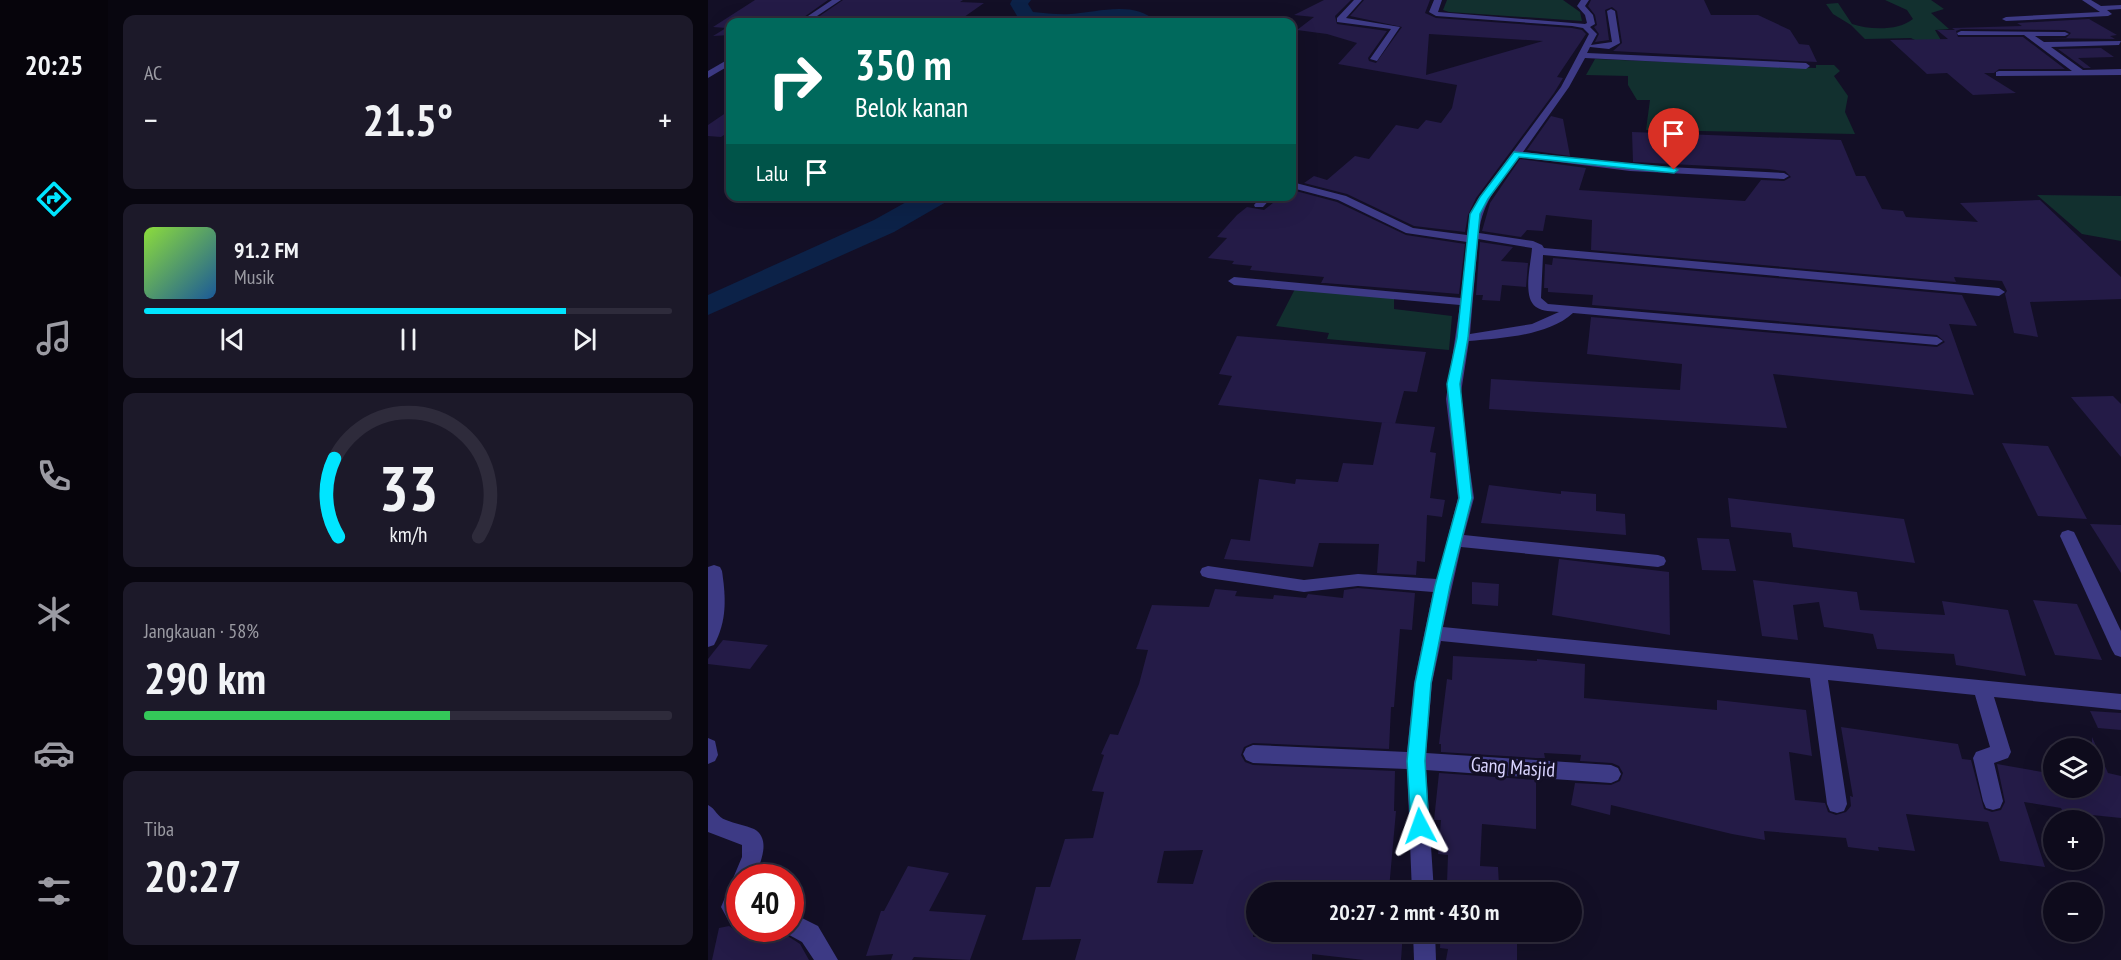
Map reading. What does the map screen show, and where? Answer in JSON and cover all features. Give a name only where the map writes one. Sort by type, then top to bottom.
[{"type":"street","points":[[809,18],[837,0]]},
{"type":"street","points":[[1358,0],[1340,20],[1392,24],[1396,27],[1379,48],[1374,59]]},
{"type":"street","points":[[1438,0],[1433,12],[1436,14],[1585,26],[1592,24],[1589,15],[1581,6],[1585,0]]},
{"type":"street","points":[[2086,0],[2117,17]]},
{"type":"street","points":[[2006,19],[2105,11],[2121,7]]},
{"type":"street","points":[[1586,50],[1609,47],[1616,43],[1611,11]]},
{"type":"street","points":[[1423,882],[1416,761],[1423,683],[1443,586],[1466,498],[1460,438],[1453,399],[1463,338],[1475,216],[1483,199],[1565,87],[1593,34],[1585,26]]},
{"type":"street","points":[[1960,33],[2065,34]]},
{"type":"street","points":[[2026,33],[2081,73]]},
{"type":"street","points":[[2042,45],[2119,43]]},
{"type":"street","points":[[1586,50],[1806,66]]},
{"type":"street","points":[[708,75],[726,64]]},
{"type":"street","points":[[1999,74],[2121,72]]},
{"type":"street","points":[[1517,154],[1630,168],[1784,176]]},
{"type":"street","points":[[1296,185],[1342,198],[1410,231],[1533,244],[1538,247],[1536,301],[1545,307],[1937,341]]},
{"type":"street","points":[[1258,205],[1262,201]]},
{"type":"street","points":[[1538,251],[1999,292]]},
{"type":"street","points":[[1234,281],[1467,302]]},
{"type":"street","points":[[1463,338],[1530,328],[1562,317],[1570,309]]},
{"type":"street","points":[[2068,536],[2121,650]]},
{"type":"street","points":[[1454,540],[1658,561]]},
{"type":"street","points":[[708,640],[715,626],[718,608],[714,571]]},
{"type":"street","points":[[1208,572],[1304,586],[1358,579],[1443,586]]},
{"type":"street","points":[[1435,633],[2121,702]]},
{"type":"street","points":[[1818,673],[1837,804]]},
{"type":"street","points":[[1982,689],[2001,752],[1983,758],[1993,801]]},
{"type":"street","points":[[708,747],[708,755]]},
{"type":"street","name":"Gang Masjid","points":[[1253,754],[1416,761],[1611,774]]},
{"type":"street","points":[[708,815],[710,822],[723,831],[743,833],[752,840],[752,857],[749,864]]},
{"type":"street","points":[[804,931],[810,934],[827,960]]},
{"type":"street","points":[[1425,942],[1425,960]]},
{"type":"green space","points":[[1447,0],[1563,0],[1580,12],[1582,21],[1449,12],[1443,10]]},
{"type":"green space","points":[[1885,0],[1931,0],[1944,9],[1931,13],[1949,29],[1935,30],[1942,42],[1921,43],[1911,38],[1865,39],[1851,25],[1833,14],[1826,4],[1838,3],[1852,24],[1867,27],[1900,26],[1913,19],[1907,10]]},
{"type":"green space","points":[[1595,59],[1816,68],[1816,65],[1834,65],[1840,71],[1834,76],[1848,96],[1845,112],[1855,134],[1646,130],[1650,100],[1637,100],[1628,85],[1628,76],[1586,75]]},
{"type":"green space","points":[[2037,195],[2121,196],[2121,241],[2082,234]]},
{"type":"green space","points":[[1295,289],[1394,298],[1394,309],[1452,316],[1449,350],[1327,339],[1329,333],[1276,326]]},
{"type":"building","points":[[755,0],[828,0],[803,18],[727,18]]},
{"type":"building","points":[[843,0],[963,0],[960,2],[984,3],[963,18],[817,18]]},
{"type":"building","points":[[1324,0],[1351,0],[1335,16],[1337,24],[1387,31],[1368,58],[1369,61],[1376,63],[1402,27],[1350,16],[1364,0],[1430,0],[1425,13],[1436,18],[1572,28],[1582,30],[1586,34],[1557,77],[1563,78],[1554,93],[1476,198],[1468,215],[1465,232],[1414,226],[1347,194],[1304,183],[1314,176],[1327,180],[1355,156],[1369,159],[1396,125],[1418,129],[1426,120],[1441,123],[1452,108],[1457,85],[1338,64],[1357,43],[1327,34],[1297,30],[1314,17],[1294,15]],"holes":[[[1429,34],[1543,41],[1426,75]]]},
{"type":"building","points":[[1591,0],[1704,0],[1711,15],[1758,15],[1790,30],[1799,44],[1809,45],[1817,62],[1613,51],[1622,43],[1617,11],[1612,7],[1605,10],[1609,40],[1595,42],[1599,34],[1594,27],[1597,25],[1595,15],[1588,6]]},
{"type":"building","points":[[726,19],[726,28],[713,27]]},
{"type":"building","points":[[2089,19],[2117,35],[2110,36],[2115,39],[2042,38],[2066,38],[2071,33],[2065,30],[1961,29],[1956,31],[1958,37],[2023,37],[2065,69],[1999,69],[1994,73],[1984,73],[2016,93],[1973,95],[1947,73],[1927,74],[1890,40],[1948,39],[1937,30],[1955,30],[1952,28],[2022,26],[2017,23]]},
{"type":"building","points":[[726,28],[726,35],[713,36]]},
{"type":"building","points":[[2101,48],[2114,57],[2078,58],[2091,68],[2084,68],[2058,49]]},
{"type":"building","points":[[726,113],[726,134],[721,137],[708,136],[708,125]]},
{"type":"building","points":[[1551,116],[1563,119],[1570,156],[1527,150]]},
{"type":"building","points":[[1632,132],[1841,140],[1856,176],[1865,176],[1882,209],[1903,211],[1906,217],[1978,222],[1960,203],[2040,200],[2121,277],[2121,299],[2030,302],[2038,337],[2014,333],[2005,294],[2007,291],[2002,281],[1954,277],[1956,282],[1591,250],[1592,220],[1546,215],[1543,231],[1527,230],[1521,237],[1482,231],[1490,203],[1520,159],[1586,168],[1579,190],[1745,201],[1761,180],[1784,181],[1791,177],[1785,171],[1769,169],[1633,162]]},
{"type":"building","points":[[1296,191],[1337,202],[1406,235],[1465,244],[1459,294],[1321,283],[1324,277],[1250,270],[1252,266],[1208,258],[1227,238],[1217,237],[1237,215],[1247,207],[1264,210],[1276,201],[1296,201]]},
{"type":"building","points":[[1480,242],[1513,247],[1501,261],[1528,263],[1526,287],[1502,285],[1500,301],[1482,300],[1483,295],[1476,295]]},
{"type":"building","points":[[1553,258],[1962,295],[1977,326],[1949,324],[1974,395],[1773,374],[1787,428],[1489,409],[1491,379],[1680,390],[1682,364],[1587,354],[1591,317],[1937,347],[1945,342],[1937,335],[1592,305],[1593,295],[1548,292],[1548,288],[1544,288],[1545,264],[1552,265]]},
{"type":"building","points":[[1237,336],[1426,352],[1417,392],[1404,391],[1395,424],[1218,405],[1232,376],[1219,374]]},
{"type":"building","points":[[2113,396],[2121,404],[2121,457],[2071,397]]},
{"type":"building","points":[[1382,422],[1435,427],[1430,452],[1436,453],[1430,498],[1445,500],[1442,517],[1427,515],[1425,562],[1417,561],[1416,575],[1377,573],[1379,544],[1319,543],[1313,567],[1224,559],[1231,539],[1250,541],[1259,479],[1295,484],[1296,479],[1338,482],[1343,463],[1373,465]]},
{"type":"building","points":[[2002,443],[2048,446],[2087,519],[2038,516]]},
{"type":"building","points":[[1489,485],[1561,494],[1561,491],[1596,494],[1596,511],[1625,514],[1626,535],[1481,523]]},
{"type":"building","points":[[1728,498],[1904,519],[1915,563],[1793,547],[1791,533],[1731,527]]},
{"type":"building","points":[[2090,524],[2121,525],[2121,573]]},
{"type":"building","points":[[1697,538],[1729,539],[1736,571],[1702,570]]},
{"type":"building","points":[[1559,559],[1669,572],[1670,635],[1552,615]]},
{"type":"building","points":[[1753,580],[1857,592],[1860,610],[1945,615],[1942,601],[2008,610],[2026,676],[1956,665],[1954,654],[1877,649],[1873,634],[1824,627],[1819,602],[1793,605],[1798,640],[1762,636]]},
{"type":"building","points":[[1472,582],[1499,584],[1498,606],[1472,604]]},
{"type":"building","points":[[1358,588],[1415,593],[1412,630],[1400,629],[1394,707],[1391,707],[1389,749],[1253,743],[1244,747],[1241,755],[1245,762],[1253,765],[1395,771],[1394,811],[1396,811],[1390,882],[1246,882],[1246,942],[1402,942],[1401,960],[1364,960],[1312,954],[1312,960],[1075,960],[1081,939],[1022,940],[1036,887],[1050,887],[1065,839],[1093,838],[1104,792],[1092,791],[1104,755],[1101,754],[1110,734],[1118,735],[1139,684],[1148,650],[1136,649],[1152,605],[1209,607],[1215,589],[1237,591],[1235,596],[1273,599],[1274,595],[1306,598],[1308,594],[1343,598],[1344,590]],"holes":[[[1203,850],[1193,884],[1157,883],[1164,851]]]},
{"type":"building","points":[[2033,600],[2077,604],[2102,660],[2055,655]]},
{"type":"building","points":[[723,640],[768,645],[750,669],[708,664],[708,659]]},
{"type":"building","points":[[1453,656],[1537,661],[1537,659],[1585,664],[1584,698],[1717,710],[1717,700],[1806,710],[1812,756],[1789,752],[1795,800],[1825,803],[1828,812],[1836,815],[1846,812],[1851,806],[1850,796],[1853,797],[1841,727],[1958,744],[1962,759],[1971,760],[1984,809],[1992,812],[2001,810],[2005,802],[1997,764],[2043,772],[2043,798],[2103,798],[2103,762],[2108,773],[2121,776],[2121,818],[2103,816],[2103,810],[2062,810],[2024,802],[2043,867],[2000,861],[1988,822],[1906,814],[1915,851],[1878,847],[1879,851],[1848,847],[1846,838],[1764,831],[1765,840],[1611,805],[1610,815],[1571,805],[1575,783],[1611,785],[1620,781],[1623,773],[1619,766],[1612,763],[1580,761],[1581,755],[1544,753],[1545,758],[1536,758],[1441,752],[1441,744],[1439,744],[1447,679],[1452,680]]},
{"type":"building","points":[[2090,711],[2121,713],[2121,730],[2098,728]]},
{"type":"building","points":[[1439,773],[1536,780],[1536,829],[1482,824],[1480,866],[1498,867],[1499,882],[1447,882],[1448,855],[1438,854],[1441,820],[1434,820]]},
{"type":"building","points":[[908,866],[949,873],[929,911],[986,915],[970,960],[914,957],[912,960],[891,960],[893,954],[866,956],[881,911],[884,911]]},
{"type":"building","points":[[726,927],[726,942],[797,942],[809,960],[712,960],[719,928]]},
{"type":"building","points":[[1440,942],[1517,942],[1517,960],[1446,960],[1448,949],[1440,948]]},
{"type":"waterway","points":[[1022,0],[1019,4],[1027,17],[1037,18]]},
{"type":"waterway","points":[[1085,18],[1110,12],[1126,13],[1139,18]]},
{"type":"waterway","points":[[708,306],[884,226],[928,201]]},
{"type":"route","points":[[1420,826],[1416,761],[1423,683],[1443,586],[1466,498],[1464,466],[1453,399],[1463,338],[1475,214],[1483,199],[1517,154],[1630,168],[1674,170]]}]
